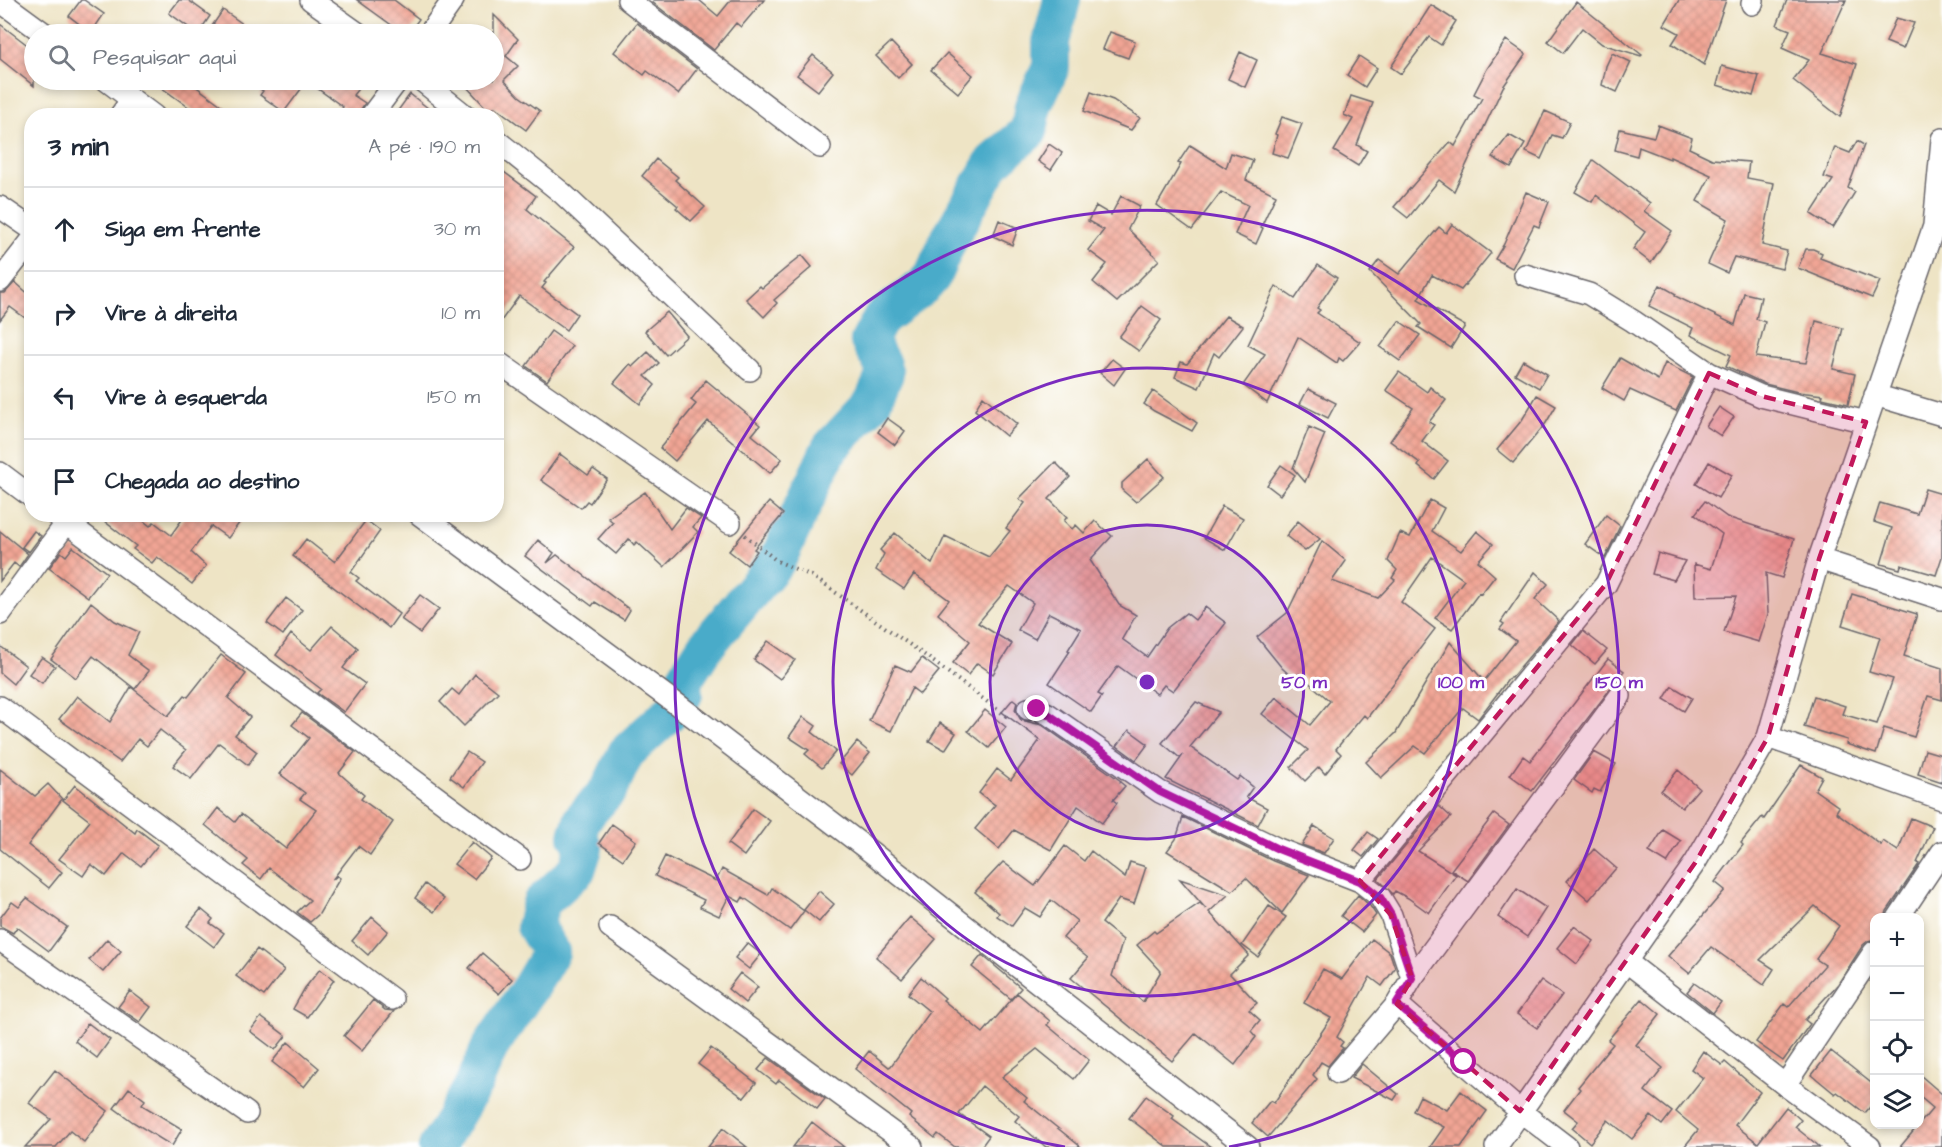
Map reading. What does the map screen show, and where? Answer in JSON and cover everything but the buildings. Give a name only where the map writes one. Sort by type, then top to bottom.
[{"type":"street","points":[[310,0],[345,24]]},
{"type":"street","points":[[436,24],[453,0]]},
{"type":"street","points":[[628,0],[820,147]]},
{"type":"street","points":[[0,1],[31,24]]},
{"type":"street","points":[[113,90],[126,107]]},
{"type":"street","points":[[377,108],[390,90]]},
{"type":"street","points":[[434,90],[456,108]]},
{"type":"street","points":[[1496,1147],[1695,863],[1768,737],[1819,559],[1938,218],[1942,139]]},
{"type":"street","points":[[504,146],[562,193],[750,370]]},
{"type":"street","points":[[0,207],[24,224]]},
{"type":"street","points":[[0,281],[24,250]]},
{"type":"street","points":[[1525,275],[1589,294],[1633,321],[1708,374],[1761,396],[1866,422]]},
{"type":"street","points":[[504,367],[730,523]]},
{"type":"street","points":[[1360,881],[1606,584],[1708,374]]},
{"type":"street","points":[[1875,395],[1942,415]]},
{"type":"street","points":[[0,473],[24,491]]},
{"type":"street","points":[[0,614],[62,522]]},
{"type":"street","points":[[72,522],[520,859]]},
{"type":"street","points":[[430,522],[678,705],[871,852],[1248,1147]]},
{"type":"street","points":[[1819,559],[1942,599]]},
{"type":"street","points":[[1338,1073],[1396,1004],[1412,978],[1620,696]]},
{"type":"street","points":[[0,707],[392,999]]},
{"type":"street","points":[[1028,709],[1037,709],[1048,714],[1160,792],[1278,849],[1360,881],[1380,897],[1391,915],[1412,978]]},
{"type":"street","points":[[1768,737],[1942,799]]},
{"type":"street","points":[[1901,913],[1942,852]]},
{"type":"street","points":[[610,927],[912,1147]]},
{"type":"street","points":[[0,940],[247,1113]]},
{"type":"street","points":[[1785,1085],[1870,959]]},
{"type":"street","points":[[1627,962],[1785,1085],[1870,1147]]},
{"type":"street","points":[[1396,1004],[1520,1111],[1567,1147]]},
{"type":"path","points":[[730,523],[777,561],[812,576],[926,656],[1006,716],[1015,719],[1028,709]]},
{"type":"highlighted area","points":[[1709,373],[1761,396],[1866,422],[1819,559],[1768,737],[1695,863],[1520,1111],[1397,1004],[1412,978],[1391,915],[1360,881],[1606,584]]},
{"type":"waterway","points":[[437,1147],[474,1084],[490,1047],[551,952],[535,926],[541,903],[577,870],[584,848],[577,836],[583,818],[609,789],[626,753],[678,705],[684,694],[682,683],[705,647],[777,561],[830,448],[872,403],[885,374],[869,341],[881,318],[925,285],[932,277],[948,241],[993,162],[1029,131],[1033,106],[1051,67],[1051,42],[1062,0]]},
{"type":"route","points":[[1037,709],[1048,714],[1160,792],[1278,849],[1360,881],[1380,897],[1391,915],[1412,978],[1396,1004],[1464,1062]]}]
